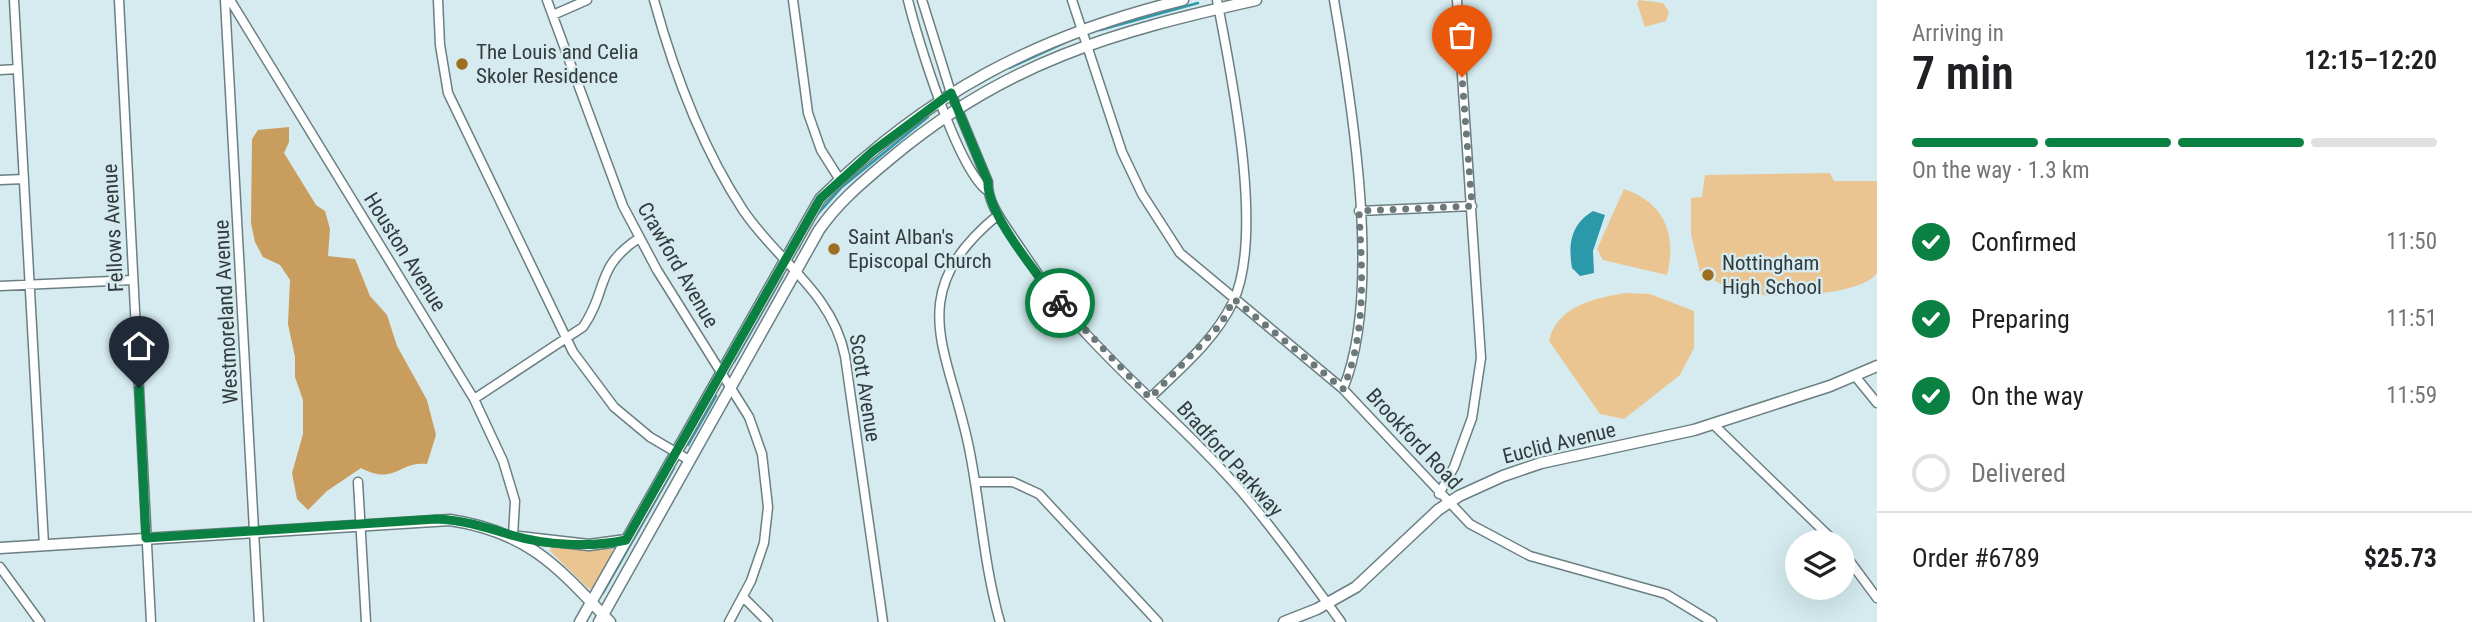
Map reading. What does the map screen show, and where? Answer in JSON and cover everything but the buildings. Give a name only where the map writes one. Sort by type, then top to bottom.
[{"type":"street","points":[[14,0],[44,545]]},
{"type":"street","name":"Fellows Avenue","points":[[119,0],[150,622]]},
{"type":"street","name":"Houston Avenue","points":[[228,0],[474,399],[503,461],[515,501],[513,536]]},
{"type":"street","name":"Westmoreland Avenue","points":[[228,0],[259,622]]},
{"type":"street","points":[[438,0],[447,93],[567,340],[591,379],[614,407],[650,437],[689,460]]},
{"type":"street","name":"Crawford Avenue","points":[[547,0],[607,165],[639,238],[749,417],[759,442],[768,507],[761,557],[729,622]]},
{"type":"street","points":[[553,16],[587,0]]},
{"type":"street","name":"Scott Avenue","points":[[654,0],[676,71],[719,170],[744,212],[825,303],[843,346],[883,622]]},
{"type":"street","points":[[793,0],[808,113],[821,150],[840,180]]},
{"type":"street","name":"Bradford Parkway","points":[[908,0],[946,116],[975,177],[988,191],[998,215],[1070,316],[1242,492],[1341,622]]},
{"type":"street","name":"Bradford Parkway","points":[[922,0],[951,93],[988,182],[988,191]]},
{"type":"street","name":"Brookford Road","points":[[1072,0],[1122,152],[1161,228],[1180,253],[1343,389],[1470,524],[1516,551],[1666,594],[1712,622]]},
{"type":"street","points":[[580,622],[820,199],[940,100],[1038,45],[1183,0]]},
{"type":"street","points":[[513,536],[557,568],[604,620],[689,460],[834,208],[916,137],[957,108],[1003,82],[1085,44],[1218,4],[1256,0]]},
{"type":"street","points":[[1334,0],[1346,74],[1359,211],[1362,279],[1360,327],[1343,389]]},
{"type":"street","points":[[1440,494],[1454,467],[1478,391],[1480,330],[1457,0]]},
{"type":"street","points":[[1150,398],[1221,324],[1234,299],[1245,248],[1235,112],[1218,4]]},
{"type":"street","points":[[0,70],[18,69]]},
{"type":"street","points":[[0,180],[24,179]]},
{"type":"street","points":[[1359,211],[1472,206]]},
{"type":"street","points":[[998,215],[974,234],[954,259],[943,288],[939,320],[945,366],[970,450],[990,586],[1000,622]]},
{"type":"street","points":[[474,399],[567,340],[590,316],[612,259],[639,238]]},
{"type":"street","points":[[0,286],[133,280]]},
{"type":"street","name":"Euclid Avenue","points":[[1284,622],[1328,603],[1370,576],[1448,503],[1503,476],[1541,463],[1632,445],[1713,424],[1856,376],[1877,366]]},
{"type":"street","points":[[1856,376],[1877,403]]},
{"type":"street","points":[[1713,424],[1823,530]]},
{"type":"street","points":[[358,482],[366,622]]},
{"type":"street","points":[[975,482],[1013,482],[1039,494],[1158,622]]},
{"type":"street","points":[[0,548],[255,530],[450,520],[479,524],[513,536],[589,545],[626,540]]},
{"type":"street","points":[[0,567],[40,622]]},
{"type":"street","points":[[1855,568],[1877,598]]},
{"type":"street","points":[[743,597],[768,622]]},
{"type":"shaded area","points":[[1639,0],[1663,3],[1669,12],[1666,21],[1645,27],[1637,3]]},
{"type":"shaded area","points":[[289,127],[289,142],[284,153],[316,205],[325,211],[330,229],[328,256],[355,259],[370,296],[387,315],[397,346],[427,400],[436,435],[427,464],[417,464],[382,475],[361,468],[327,491],[308,510],[297,499],[292,473],[303,434],[303,400],[295,377],[295,357],[288,324],[290,280],[280,265],[263,257],[255,242],[251,223],[252,139],[258,130]]},
{"type":"shaded area","points":[[1830,173],[1834,181],[1877,181],[1877,273],[1867,281],[1833,291],[1770,295],[1734,291],[1700,272],[1691,234],[1691,198],[1702,197],[1705,175]]},
{"type":"shaded area","points":[[1624,189],[1649,203],[1665,222],[1670,247],[1667,275],[1603,260],[1597,249]]},
{"type":"shaded area","points":[[1626,293],[1650,294],[1694,311],[1694,348],[1680,375],[1624,419],[1600,414],[1549,341],[1553,329],[1568,312],[1590,301]]},
{"type":"shaded area","points":[[552,545],[609,547],[613,551],[594,588],[589,589],[550,551]]},
{"type":"water","points":[[1593,211],[1605,215],[1593,251],[1594,273],[1580,276],[1572,268],[1571,243],[1580,222]]},
{"type":"waterway","points":[[1100,30],[1198,3]]},
{"type":"waterway","points":[[1009,68],[1064,43]]},
{"type":"waterway","points":[[978,84],[1000,72]]},
{"type":"waterway","points":[[814,218],[842,187],[928,117]]},
{"type":"waterway","points":[[798,249],[806,233]]},
{"type":"waterway","points":[[734,362],[782,277]]},
{"type":"waterway","points":[[688,445],[716,396]]},
{"type":"waterway","points":[[603,593],[674,468]]},
{"type":"way so far","points":[[1060,303],[1150,398],[1221,324],[1234,299],[1281,335],[1343,389],[1350,374],[1360,327],[1362,279],[1359,211],[1472,206],[1462,77]]},
{"type":"place","name":"The Louis and Celia Skoler Residence","points":[[462,64]]},
{"type":"place","name":"Saint Alban's Episcopal Church","points":[[834,249]]},
{"type":"place","name":"Nottingham High School","points":[[1708,275]]},
{"type":"route","points":[[139,388],[146,538],[436,519],[479,524],[513,536],[589,545],[626,540],[820,199],[873,151],[951,93],[988,182],[988,191],[995,210],[1042,281],[1060,303]]}]
